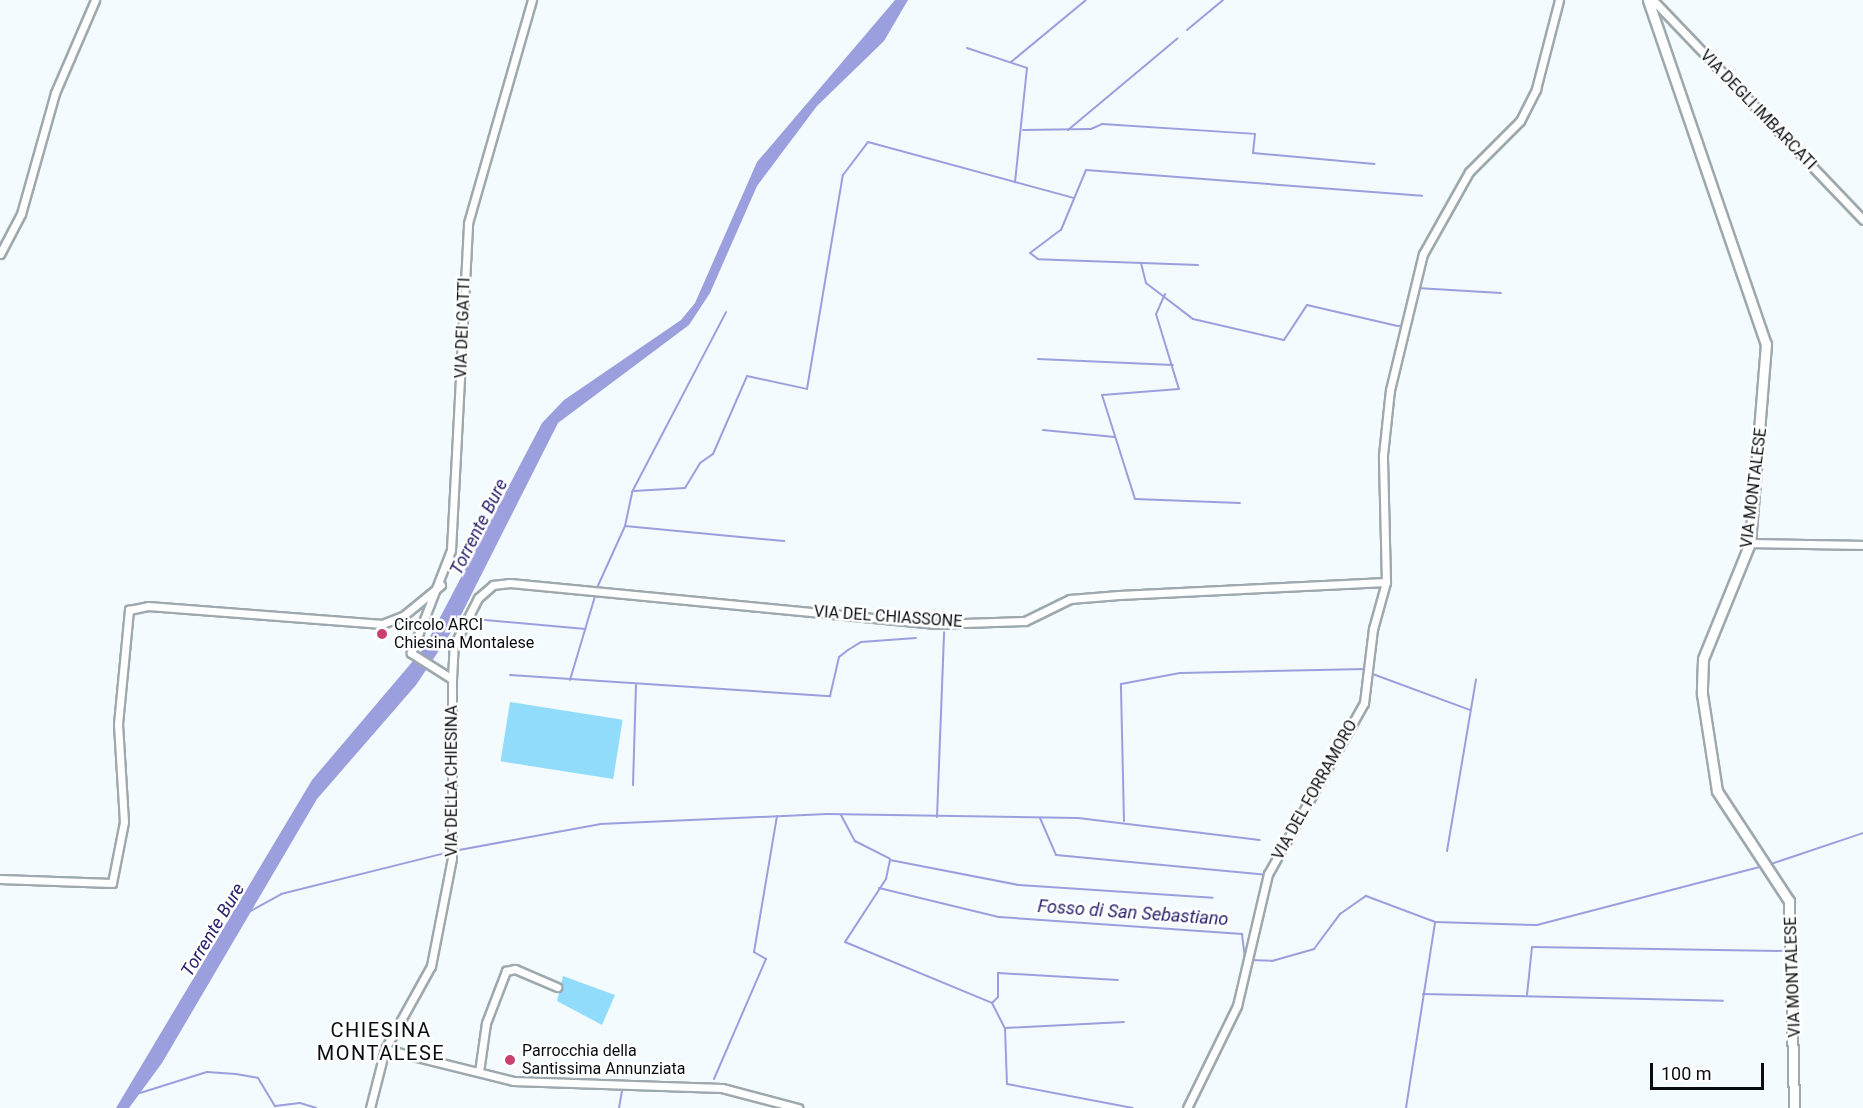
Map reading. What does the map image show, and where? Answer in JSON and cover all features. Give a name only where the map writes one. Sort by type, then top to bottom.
[{"type":"main road","name":"VIA MONTALESE","points":[[1648,0],[1764,327],[1767,358],[1750,543],[1703,659],[1702,694],[1717,791],[1790,901],[1794,1108]]},
{"type":"street","points":[[0,254],[21,213],[55,93],[95,0]]},
{"type":"street","name":"VIA DEI GATTI","points":[[452,679],[414,658],[441,585],[452,542],[468,223],[532,0]]},
{"type":"street","name":"VIA DEL FORRAMORO","points":[[1187,1108],[1237,1006],[1268,874],[1364,703],[1373,629],[1386,582],[1386,423],[1402,329],[1423,254],[1469,172],[1520,121],[1536,89],[1559,0]]},
{"type":"street","name":"VIA DEGLI IMBARCATI","points":[[1653,0],[1863,220]]},
{"type":"street","points":[[1750,543],[1863,544]]},
{"type":"street","name":"VIA DEL CHIASSONE","points":[[452,679],[454,645],[478,598],[492,585],[510,583],[971,624],[1025,621],[1080,598],[1386,582]]},
{"type":"street","points":[[0,879],[110,885],[124,822],[118,724],[129,610],[148,606],[382,624],[403,616],[441,585]]},
{"type":"street","name":"VIA DELLA CHIESINA","points":[[370,1108],[384,1049],[431,966],[451,864],[452,679]]},
{"type":"street","points":[[479,1072],[486,1023],[506,971],[518,970],[557,987]]},
{"type":"street","points":[[384,1049],[517,1082],[728,1088],[798,1108]]},
{"type":"shaded area","points":[[895,0],[908,0],[884,41],[817,106],[757,186],[710,293],[689,325],[558,423],[456,625],[416,685],[317,799],[162,1063],[129,1108],[116,1108],[312,780],[424,648],[542,423],[564,400],[681,320],[695,303],[757,162]]},
{"type":"shaded area","points":[[510,702],[623,720],[613,779],[501,761]]},
{"type":"shaded area","points":[[563,976],[615,995],[602,1025],[557,1001]]},
{"type":"waterway","points":[[1011,62],[1086,0]]},
{"type":"waterway","points":[[1187,30],[1223,0]]},
{"type":"waterway","points":[[1068,130],[1178,38]]},
{"type":"waterway","points":[[967,48],[1027,68],[1015,182]]},
{"type":"waterway","points":[[1023,130],[1091,129],[1102,124],[1255,134],[1253,153],[1375,164]]},
{"type":"waterway","points":[[634,491],[685,488],[700,463],[713,454],[747,376],[807,389],[843,175],[868,142],[1074,198]]},
{"type":"waterway","points":[[1198,265],[1038,259],[1030,253],[1061,230],[1086,170],[1422,196]]},
{"type":"waterway","points":[[1141,263],[1146,283],[1193,319],[1284,340],[1307,305],[1398,326],[1411,325],[1414,305]]},
{"type":"waterway","points":[[1417,288],[1501,293]]},
{"type":"waterway","points":[[1165,294],[1156,314],[1179,389],[1102,395],[1135,499],[1240,503]]},
{"type":"waterway","points":[[596,590],[625,526],[632,492],[726,312]]},
{"type":"waterway","points":[[1038,359],[1173,365]]},
{"type":"waterway","points":[[1043,430],[1115,437]]},
{"type":"waterway","points":[[625,526],[784,541]]},
{"type":"waterway","points":[[570,680],[595,596]]},
{"type":"waterway","points":[[474,619],[586,629]]},
{"type":"waterway","points":[[937,817],[944,632]]},
{"type":"waterway","points":[[510,675],[830,696],[839,657],[848,650],[861,642],[916,638]]},
{"type":"waterway","points":[[1124,821],[1121,684],[1180,673],[1366,669]]},
{"type":"waterway","points":[[1370,673],[1470,710]]},
{"type":"waterway","points":[[1447,851],[1476,679]]},
{"type":"waterway","points":[[633,785],[636,685]]},
{"type":"waterway","points":[[459,850],[600,824],[827,814],[1078,818],[1260,840]]},
{"type":"waterway","name":"Fosso di San Sebastiano","points":[[841,815],[855,841],[890,859]]},
{"type":"waterway","points":[[714,1079],[766,959],[754,952],[777,816]]},
{"type":"waterway","points":[[1040,818],[1056,855],[1266,875]]},
{"type":"waterway","points":[[1768,865],[1863,833]]},
{"type":"waterway","points":[[249,912],[281,894],[446,853]]},
{"type":"waterway","points":[[890,860],[886,879],[845,942],[992,1003],[1005,1028],[1007,1084],[1133,1108]]},
{"type":"waterway","points":[[890,860],[1019,885],[1213,898]]},
{"type":"waterway","points":[[1249,960],[1272,961],[1314,949],[1340,914],[1366,896],[1435,922],[1537,925],[1763,866]]},
{"type":"waterway","name":"Fosso di San Sebastiano","points":[[879,888],[999,917],[1242,934],[1245,957]]},
{"type":"waterway","points":[[1406,1108],[1435,922]]},
{"type":"waterway","points":[[1527,995],[1532,947],[1786,951]]},
{"type":"waterway","points":[[992,1003],[998,997],[998,973],[1118,980]]},
{"type":"waterway","points":[[1423,994],[1723,1001]]},
{"type":"waterway","points":[[1005,1028],[1124,1022]]},
{"type":"waterway","points":[[140,1093],[207,1072],[236,1074],[258,1078],[275,1106],[300,1103],[316,1108]]},
{"type":"waterway","points":[[619,1108],[622,1091]]},
{"type":"place","name":"Circolo ARCI Chiesina Montalese","points":[[382,634]]},
{"type":"place","name":"Parrocchia della Santissima Annunziata","points":[[510,1060]]},
{"type":"district","name":"CHIESINA MONTALESE","points":[[381,1042]]},
{"type":"water label","name":"Torrente Bure","points":[[479,527]]},
{"type":"water label","name":"Torrente Bure","points":[[213,930]]}]
